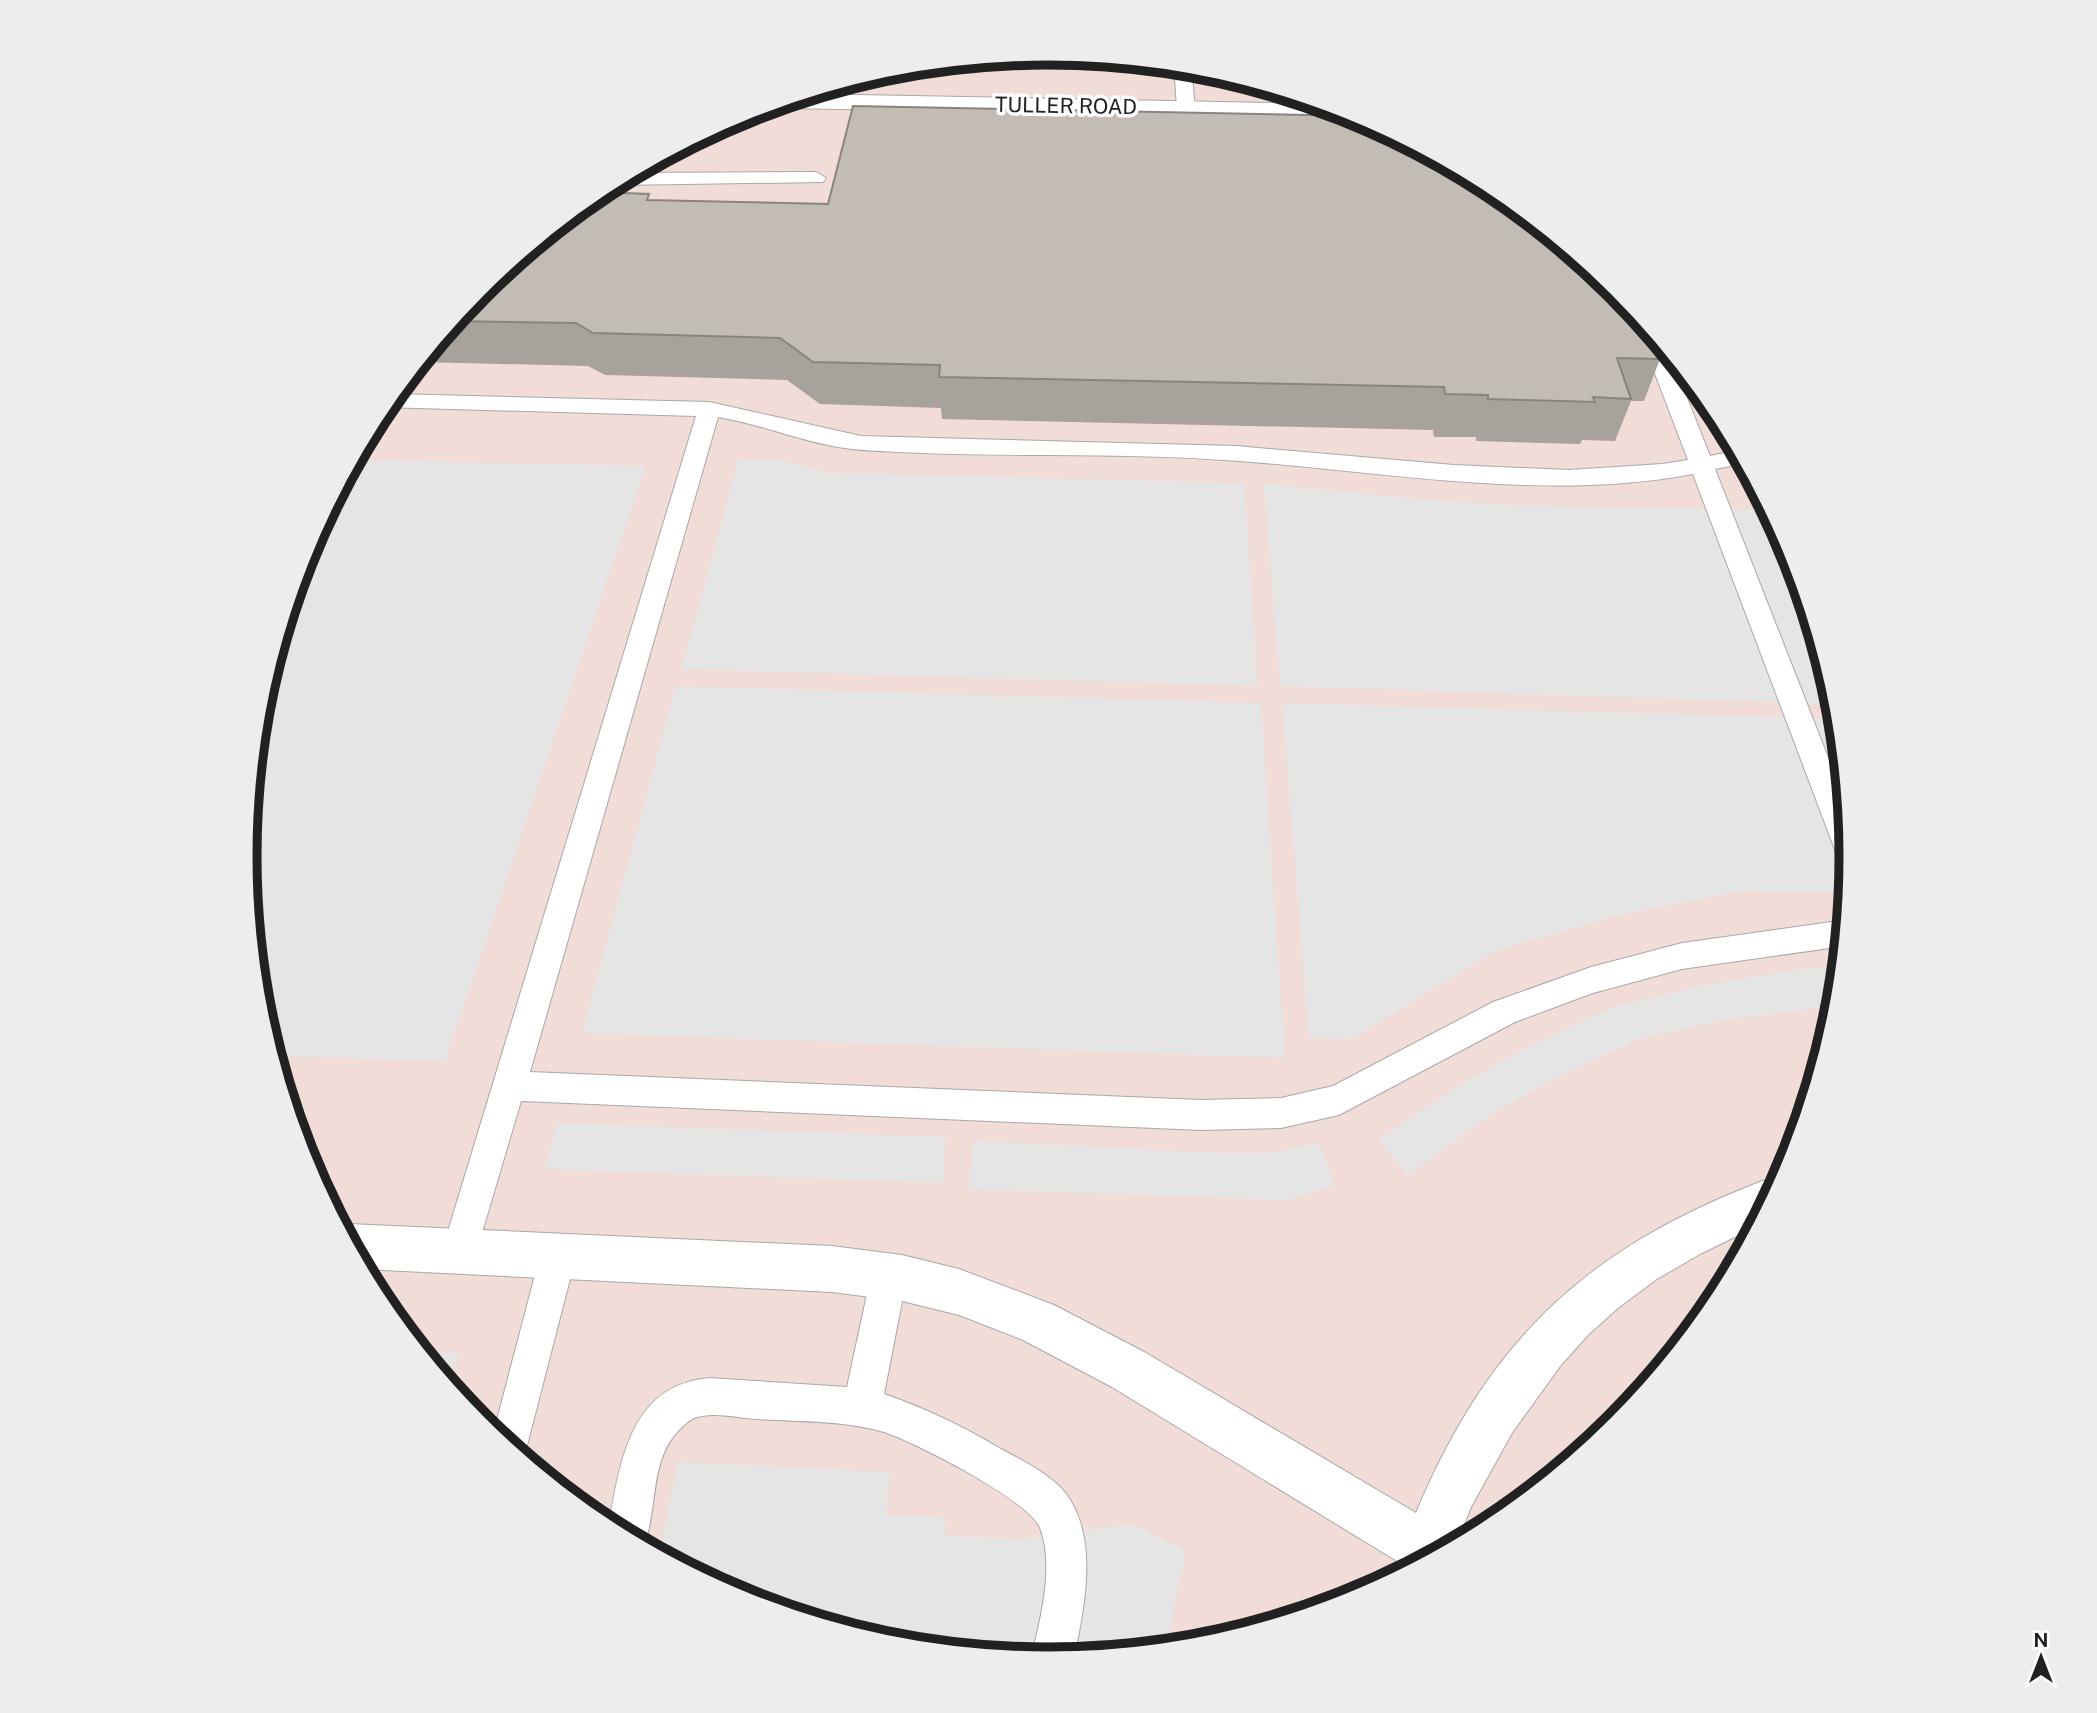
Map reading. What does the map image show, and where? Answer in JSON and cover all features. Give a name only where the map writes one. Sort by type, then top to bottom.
[{"type":"street","name":"TULLER ROAD","points":[[812,101],[1312,110]]},
{"type":"street","points":[[1427,1551],[1459,1480],[1499,1406],[1571,1319],[1601,1291],[1681,1239],[1761,1203]]},
{"type":"street","points":[[360,1246],[832,1269],[889,1276],[960,1292],[1037,1322],[1129,1370],[1422,1554]]},
{"type":"lane","points":[[1183,77],[1186,108]]},
{"type":"lane","points":[[640,179],[816,178]]},
{"type":"lane","points":[[1658,351],[1839,822]]},
{"type":"lane","points":[[401,401],[709,410],[749,416],[826,438],[860,443],[1236,453],[1454,473],[1540,477],[1629,475],[1733,459]]},
{"type":"lane","points":[[460,1251],[709,410]]},
{"type":"lane","points":[[509,1086],[1220,1116],[1281,1113],[1339,1100],[1504,1012],[1591,980],[1682,956],[1836,934]]},
{"type":"lane","points":[[512,1438],[558,1255]]},
{"type":"lane","points":[[862,1408],[889,1276]]},
{"type":"lane","points":[[629,1527],[649,1437],[660,1421],[684,1403],[711,1397],[862,1408],[885,1413],[922,1428],[1027,1486],[1045,1499],[1059,1521],[1064,1544],[1063,1599],[1054,1648]]},
{"type":"shaded area","points":[[997,66],[1100,66],[1152,72],[1203,80],[1303,107],[1399,146],[1444,171],[1488,198],[1571,261],[1644,334],[1677,375],[1707,417],[1759,506],[1798,602],[1813,652],[1825,702],[1839,805],[1839,908],[1833,960],[1825,1011],[1798,1111],[1759,1207],[1734,1252],[1707,1296],[1644,1379],[1571,1452],[1530,1485],[1488,1515],[1399,1567],[1303,1606],[1253,1621],[1203,1633],[1100,1647],[997,1647],[945,1641],[894,1633],[794,1606],[698,1567],[653,1542],[609,1515],[526,1452],[453,1379],[420,1338],[390,1296],[338,1207],[299,1111],[284,1061],[272,1011],[258,908],[258,805],[264,753],[272,702],[299,602],[338,506],[363,461],[390,417],[453,334],[526,261],[567,228],[609,198],[698,146],[794,107],[844,92],[894,80]]},
{"type":"shaded area","points":[[363,460],[646,466],[445,1061],[283,1056],[272,1011],[258,908],[258,805],[272,702],[299,602],[338,506]]},
{"type":"shaded area","points":[[738,460],[782,460],[829,473],[1244,483],[1258,686],[682,669]]},
{"type":"shaded area","points":[[1264,484],[1429,500],[1526,506],[1761,510],[1798,602],[1825,704],[1280,686]]},
{"type":"shaded area","points":[[676,686],[1261,703],[1285,1058],[582,1033]]},
{"type":"shaded area","points":[[1282,703],[1828,719],[1839,805],[1839,893],[1741,891],[1620,915],[1495,951],[1352,1039],[1309,1038]]},
{"type":"shaded area","points":[[1832,967],[1826,1008],[1719,1021],[1636,1040],[1554,1079],[1489,1116],[1407,1176],[1378,1139],[1463,1083],[1526,1048],[1613,1007],[1700,986],[1801,969]]},
{"type":"shaded area","points":[[557,1123],[946,1137],[943,1183],[545,1169]]},
{"type":"shaded area","points":[[973,1141],[1222,1153],[1274,1153],[1319,1142],[1335,1185],[1287,1200],[969,1189]]},
{"type":"shaded area","points":[[431,1352],[460,1353],[453,1379]]},
{"type":"shaded area","points":[[678,1462],[890,1472],[885,1515],[946,1518],[945,1536],[1022,1539],[1131,1524],[1186,1551],[1167,1639],[1100,1647],[1048,1648],[997,1647],[945,1641],[844,1621],[746,1588],[698,1567],[661,1546]]},
{"type":"building","points":[[853,106],[1325,115],[1399,146],[1488,198],[1530,228],[1571,261],[1608,297],[1644,334],[1657,350],[1660,359],[1617,358],[1631,399],[1593,397],[1595,402],[1488,399],[1488,395],[1445,394],[1444,387],[939,377],[940,365],[813,362],[780,338],[593,333],[576,323],[465,321],[526,261],[617,193],[649,194],[647,200],[828,204]]}]
